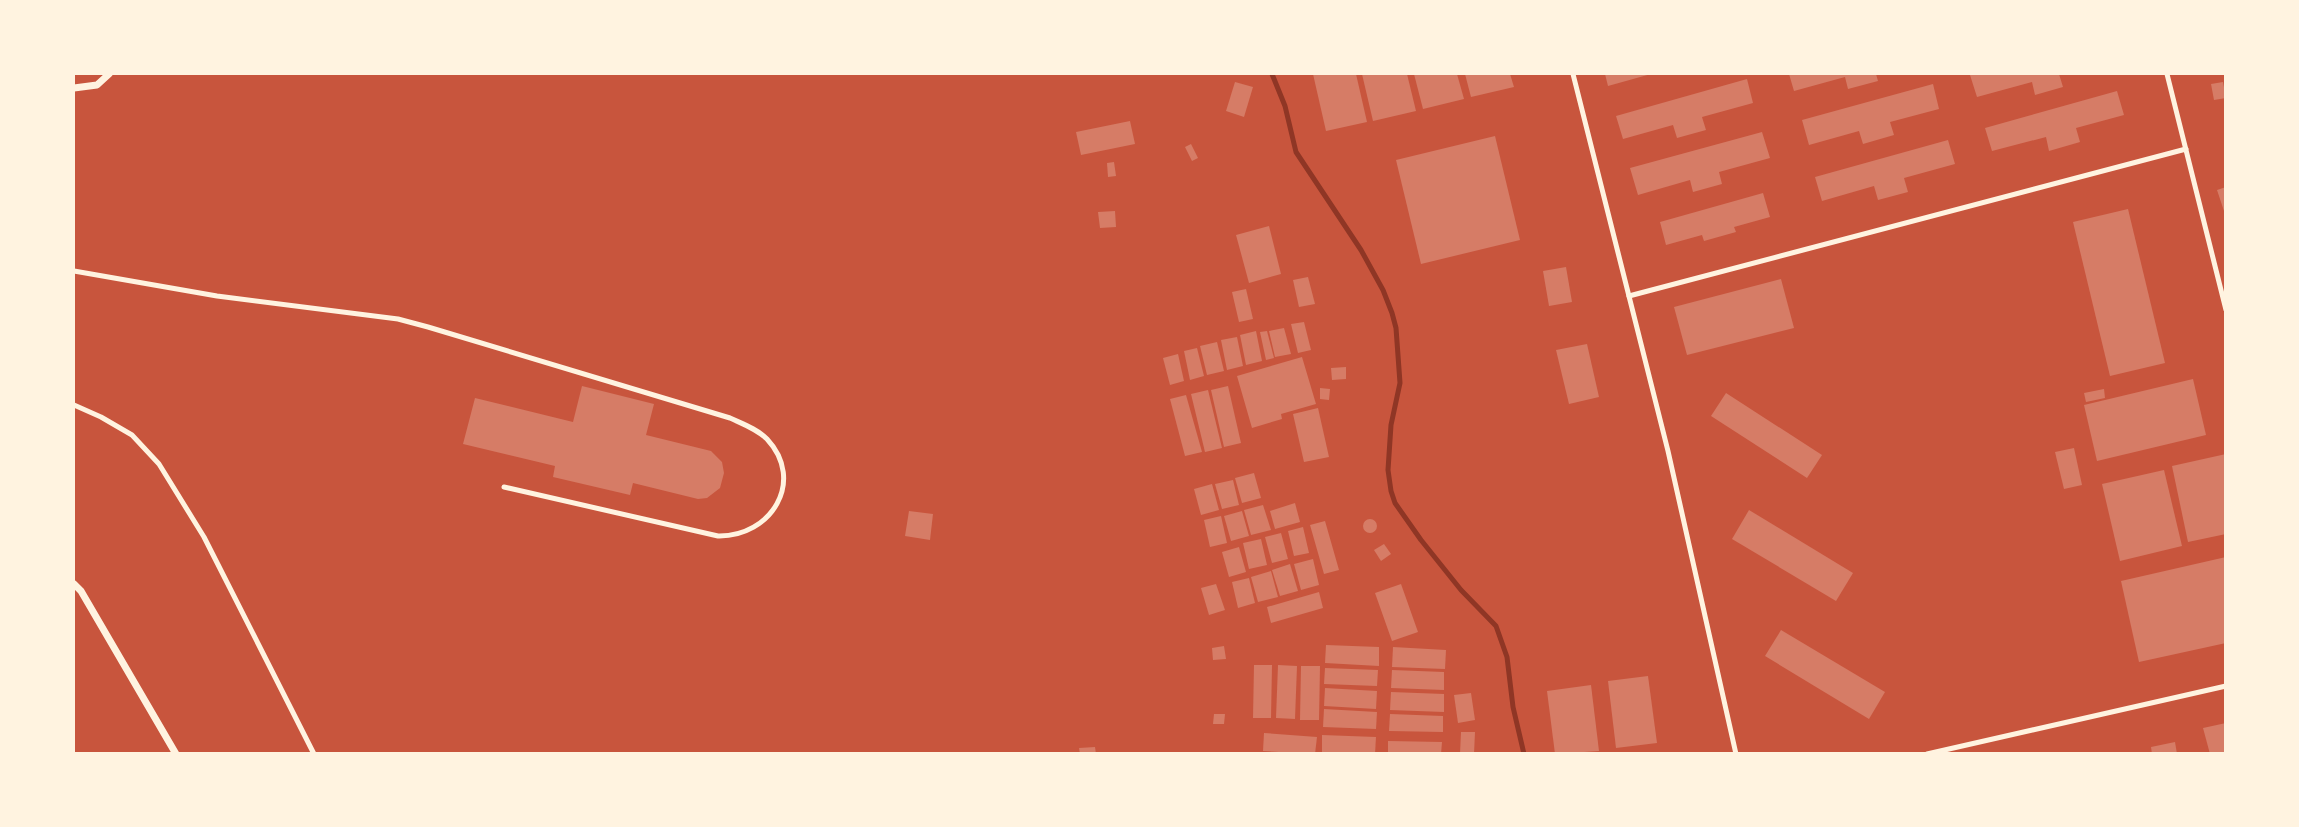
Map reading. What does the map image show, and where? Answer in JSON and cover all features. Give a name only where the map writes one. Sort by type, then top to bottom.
[{"type":"street","points":[[74,88],[97,85],[108,74]]},
{"type":"street","points":[[74,584],[81,591],[176,754]]},
{"type":"lane","points":[[1573,74],[1668,451],[1737,754]]},
{"type":"lane","points":[[2167,74],[2225,310]]},
{"type":"lane","points":[[1629,296],[2186,149]]},
{"type":"lane","points":[[74,271],[217,296],[398,319],[428,327],[730,418],[756,430],[766,438],[774,448],[783,473],[780,498],[766,520],[756,528],[731,536],[718,536],[504,487]]},
{"type":"lane","points":[[74,405],[132,435],[159,464],[204,537],[314,754]]},
{"type":"lane","points":[[1927,754],[2225,686]]},
{"type":"building","points":[[1313,74],[1356,74],[1367,122],[1326,131]]},
{"type":"building","points":[[1362,74],[1407,74],[1416,111],[1373,121]]},
{"type":"building","points":[[1414,74],[1457,74],[1464,99],[1423,109]]},
{"type":"building","points":[[1465,74],[1510,74],[1514,87],[1471,97]]},
{"type":"building","points":[[1605,74],[1651,74],[1608,86]]},
{"type":"building","points":[[1789,74],[1876,74],[1878,81],[1848,89],[1845,77],[1794,91]]},
{"type":"building","points":[[2059,74],[2063,87],[2035,95],[2032,82],[1977,97],[1970,75]]},
{"type":"building","points":[[1747,79],[1753,103],[1702,117],[1706,130],[1677,138],[1673,125],[1623,139],[1616,116]]},
{"type":"building","points":[[1235,82],[1253,87],[1244,117],[1226,111]]},
{"type":"building","points":[[2223,82],[2226,98],[2214,100],[2211,84]]},
{"type":"building","points":[[1933,84],[1939,109],[1890,122],[1894,135],[1863,144],[1859,131],[1809,145],[1802,120]]},
{"type":"building","points":[[2117,91],[2124,115],[2076,128],[2080,142],[2049,151],[2046,137],[1992,151],[1985,128]]},
{"type":"building","points":[[1130,121],[1135,144],[1081,155],[1076,132]]},
{"type":"building","points":[[1762,132],[1770,158],[1719,172],[1722,184],[1693,192],[1690,180],[1638,195],[1630,168]]},
{"type":"building","points":[[1495,136],[1520,240],[1421,264],[1396,160]]},
{"type":"building","points":[[1948,140],[1955,164],[1904,178],[1908,192],[1878,200],[1874,186],[1822,201],[1815,177]]},
{"type":"building","points":[[1191,144],[1198,158],[1192,161],[1185,147]]},
{"type":"building","points":[[1114,162],[1116,176],[1108,177],[1107,163]]},
{"type":"building","points":[[2226,187],[2226,214],[2225,214],[2217,190]]},
{"type":"building","points":[[1763,193],[1770,217],[1734,227],[1736,232],[1704,241],[1702,235],[1666,245],[1660,222]]},
{"type":"building","points":[[2128,209],[2165,363],[2110,376],[2073,222]]},
{"type":"building","points":[[1115,211],[1116,227],[1100,228],[1098,212]]},
{"type":"building","points":[[1269,226],[1281,274],[1249,283],[1236,235]]},
{"type":"building","points":[[1566,267],[1572,302],[1549,306],[1543,271]]},
{"type":"building","points":[[1308,277],[1315,304],[1299,307],[1293,280]]},
{"type":"building","points":[[1781,279],[1794,328],[1687,355],[1674,307]]},
{"type":"building","points":[[1246,289],[1253,319],[1239,322],[1232,292]]},
{"type":"building","points":[[1304,322],[1311,350],[1298,353],[1291,324]]},
{"type":"building","points":[[1284,328],[1291,354],[1275,357],[1269,331]]},
{"type":"building","points":[[1256,331],[1262,361],[1246,365],[1240,335]]},
{"type":"building","points":[[1267,331],[1274,358],[1266,360],[1260,332]]},
{"type":"building","points":[[1237,337],[1243,366],[1227,370],[1221,340]]},
{"type":"building","points":[[1217,342],[1224,371],[1207,375],[1200,346]]},
{"type":"building","points":[[1587,344],[1599,397],[1569,404],[1556,350]]},
{"type":"building","points":[[1197,348],[1204,376],[1190,380],[1184,351]]},
{"type":"building","points":[[1178,354],[1184,381],[1170,385],[1163,358]]},
{"type":"building","points":[[1302,357],[1316,404],[1281,414],[1282,419],[1252,428],[1237,376]]},
{"type":"building","points":[[1346,367],[1346,379],[1332,380],[1331,368]]},
{"type":"building","points":[[2193,379],[2206,435],[2097,461],[2084,405]]},
{"type":"building","points":[[582,386],[654,404],[646,435],[711,451],[722,462],[724,473],[720,488],[707,498],[698,499],[633,483],[630,495],[553,477],[555,466],[463,444],[475,398],[573,422]]},
{"type":"building","points":[[1228,386],[1241,443],[1224,447],[1211,390]]},
{"type":"building","points":[[1320,388],[1330,389],[1329,400],[1320,399]]},
{"type":"building","points":[[2104,389],[2105,398],[2086,402],[2084,393]]},
{"type":"building","points":[[1208,390],[1222,448],[1205,452],[1191,394]]},
{"type":"building","points":[[1726,393],[1822,455],[1807,478],[1711,416]]},
{"type":"building","points":[[1186,395],[1202,452],[1185,456],[1170,399]]},
{"type":"building","points":[[1318,408],[1329,457],[1304,462],[1293,414]]},
{"type":"building","points":[[2074,448],[2082,485],[2064,489],[2055,452]]},
{"type":"building","points":[[2226,454],[2226,534],[2188,542],[2172,466]]},
{"type":"building","points":[[2164,470],[2182,546],[2120,561],[2102,484]]},
{"type":"building","points":[[1254,473],[1261,498],[1242,503],[1235,478]]},
{"type":"building","points":[[1233,480],[1239,505],[1222,509],[1215,484]]},
{"type":"building","points":[[1212,484],[1219,510],[1201,515],[1194,489]]},
{"type":"building","points":[[1295,503],[1300,522],[1275,529],[1270,511]]},
{"type":"building","points":[[1263,505],[1271,530],[1251,535],[1244,510]]},
{"type":"building","points":[[1749,510],[1853,573],[1836,601],[1732,539]]},
{"type":"building","points":[[909,511],[933,514],[930,540],[905,536]]},
{"type":"building","points":[[1242,511],[1249,536],[1231,541],[1224,516]]},
{"type":"building","points":[[1221,516],[1227,543],[1210,547],[1204,520]]},
{"type":"building","points":[[1370,519],[1375,521],[1375,531],[1370,533],[1365,531],[1363,526],[1365,521]]},
{"type":"building","points":[[1325,521],[1339,570],[1324,574],[1310,525]]},
{"type":"building","points":[[1303,527],[1309,553],[1294,556],[1288,531]]},
{"type":"building","points":[[1281,533],[1288,559],[1272,563],[1265,537]]},
{"type":"building","points":[[1261,539],[1267,565],[1249,569],[1243,543]]},
{"type":"building","points":[[1384,544],[1391,554],[1381,561],[1374,550]]},
{"type":"building","points":[[1239,547],[1246,572],[1229,577],[1222,552]]},
{"type":"building","points":[[2226,557],[2226,643],[2139,662],[2121,581]]},
{"type":"building","points":[[1313,559],[1319,585],[1301,590],[1294,564]]},
{"type":"building","points":[[1290,564],[1298,591],[1280,596],[1272,570]]},
{"type":"building","points":[[1271,571],[1278,597],[1258,602],[1251,577]]},
{"type":"building","points":[[1249,578],[1255,603],[1238,608],[1232,582]]},
{"type":"building","points":[[1216,584],[1225,610],[1209,615],[1201,588]]},
{"type":"building","points":[[1401,584],[1418,632],[1392,641],[1375,593]]},
{"type":"building","points":[[1319,592],[1323,608],[1271,623],[1267,607]]},
{"type":"building","points":[[1781,630],[1885,692],[1869,719],[1765,656]]},
{"type":"building","points":[[1326,645],[1379,647],[1379,666],[1325,663]]},
{"type":"building","points":[[1224,646],[1226,659],[1213,660],[1212,648]]},
{"type":"building","points":[[1393,647],[1446,650],[1445,669],[1392,667]]},
{"type":"building","points":[[1254,665],[1272,665],[1271,718],[1253,718]]},
{"type":"building","points":[[1278,665],[1297,666],[1295,719],[1276,718]]},
{"type":"building","points":[[1301,666],[1320,666],[1319,720],[1300,720]]},
{"type":"building","points":[[1325,668],[1378,670],[1377,686],[1324,684]]},
{"type":"building","points":[[1392,670],[1444,672],[1444,690],[1391,688]]},
{"type":"building","points":[[1648,676],[1657,743],[1616,748],[1608,681]]},
{"type":"building","points":[[1591,685],[1599,751],[1555,754],[1547,691]]},
{"type":"building","points":[[1325,688],[1377,691],[1376,709],[1324,706]]},
{"type":"building","points":[[1391,692],[1444,694],[1444,712],[1390,710]]},
{"type":"building","points":[[1471,693],[1475,720],[1458,723],[1454,695]]},
{"type":"building","points":[[1324,709],[1377,712],[1376,729],[1323,727]]},
{"type":"building","points":[[1214,714],[1225,714],[1224,724],[1213,724]]},
{"type":"building","points":[[1390,714],[1443,716],[1443,732],[1389,731]]},
{"type":"building","points":[[2226,723],[2226,754],[2210,754],[2203,728]]},
{"type":"building","points":[[1461,732],[1475,732],[1474,754],[1460,754]]},
{"type":"building","points":[[1264,733],[1317,737],[1315,754],[1263,751]]},
{"type":"building","points":[[1322,735],[1376,737],[1375,754],[1322,754]]},
{"type":"building","points":[[1388,741],[1442,742],[1441,754],[1388,754]]},
{"type":"building","points":[[2175,742],[2177,754],[2152,754],[2151,747]]},
{"type":"building","points":[[1095,747],[1096,754],[1080,754],[1079,748]]},
{"type":"waterway","points":[[1272,74],[1285,106],[1296,152],[1361,250],[1392,313],[1396,328],[1400,383],[1391,425],[1388,470],[1395,503],[1461,590],[1496,626],[1507,657],[1513,707],[1524,754]]}]
